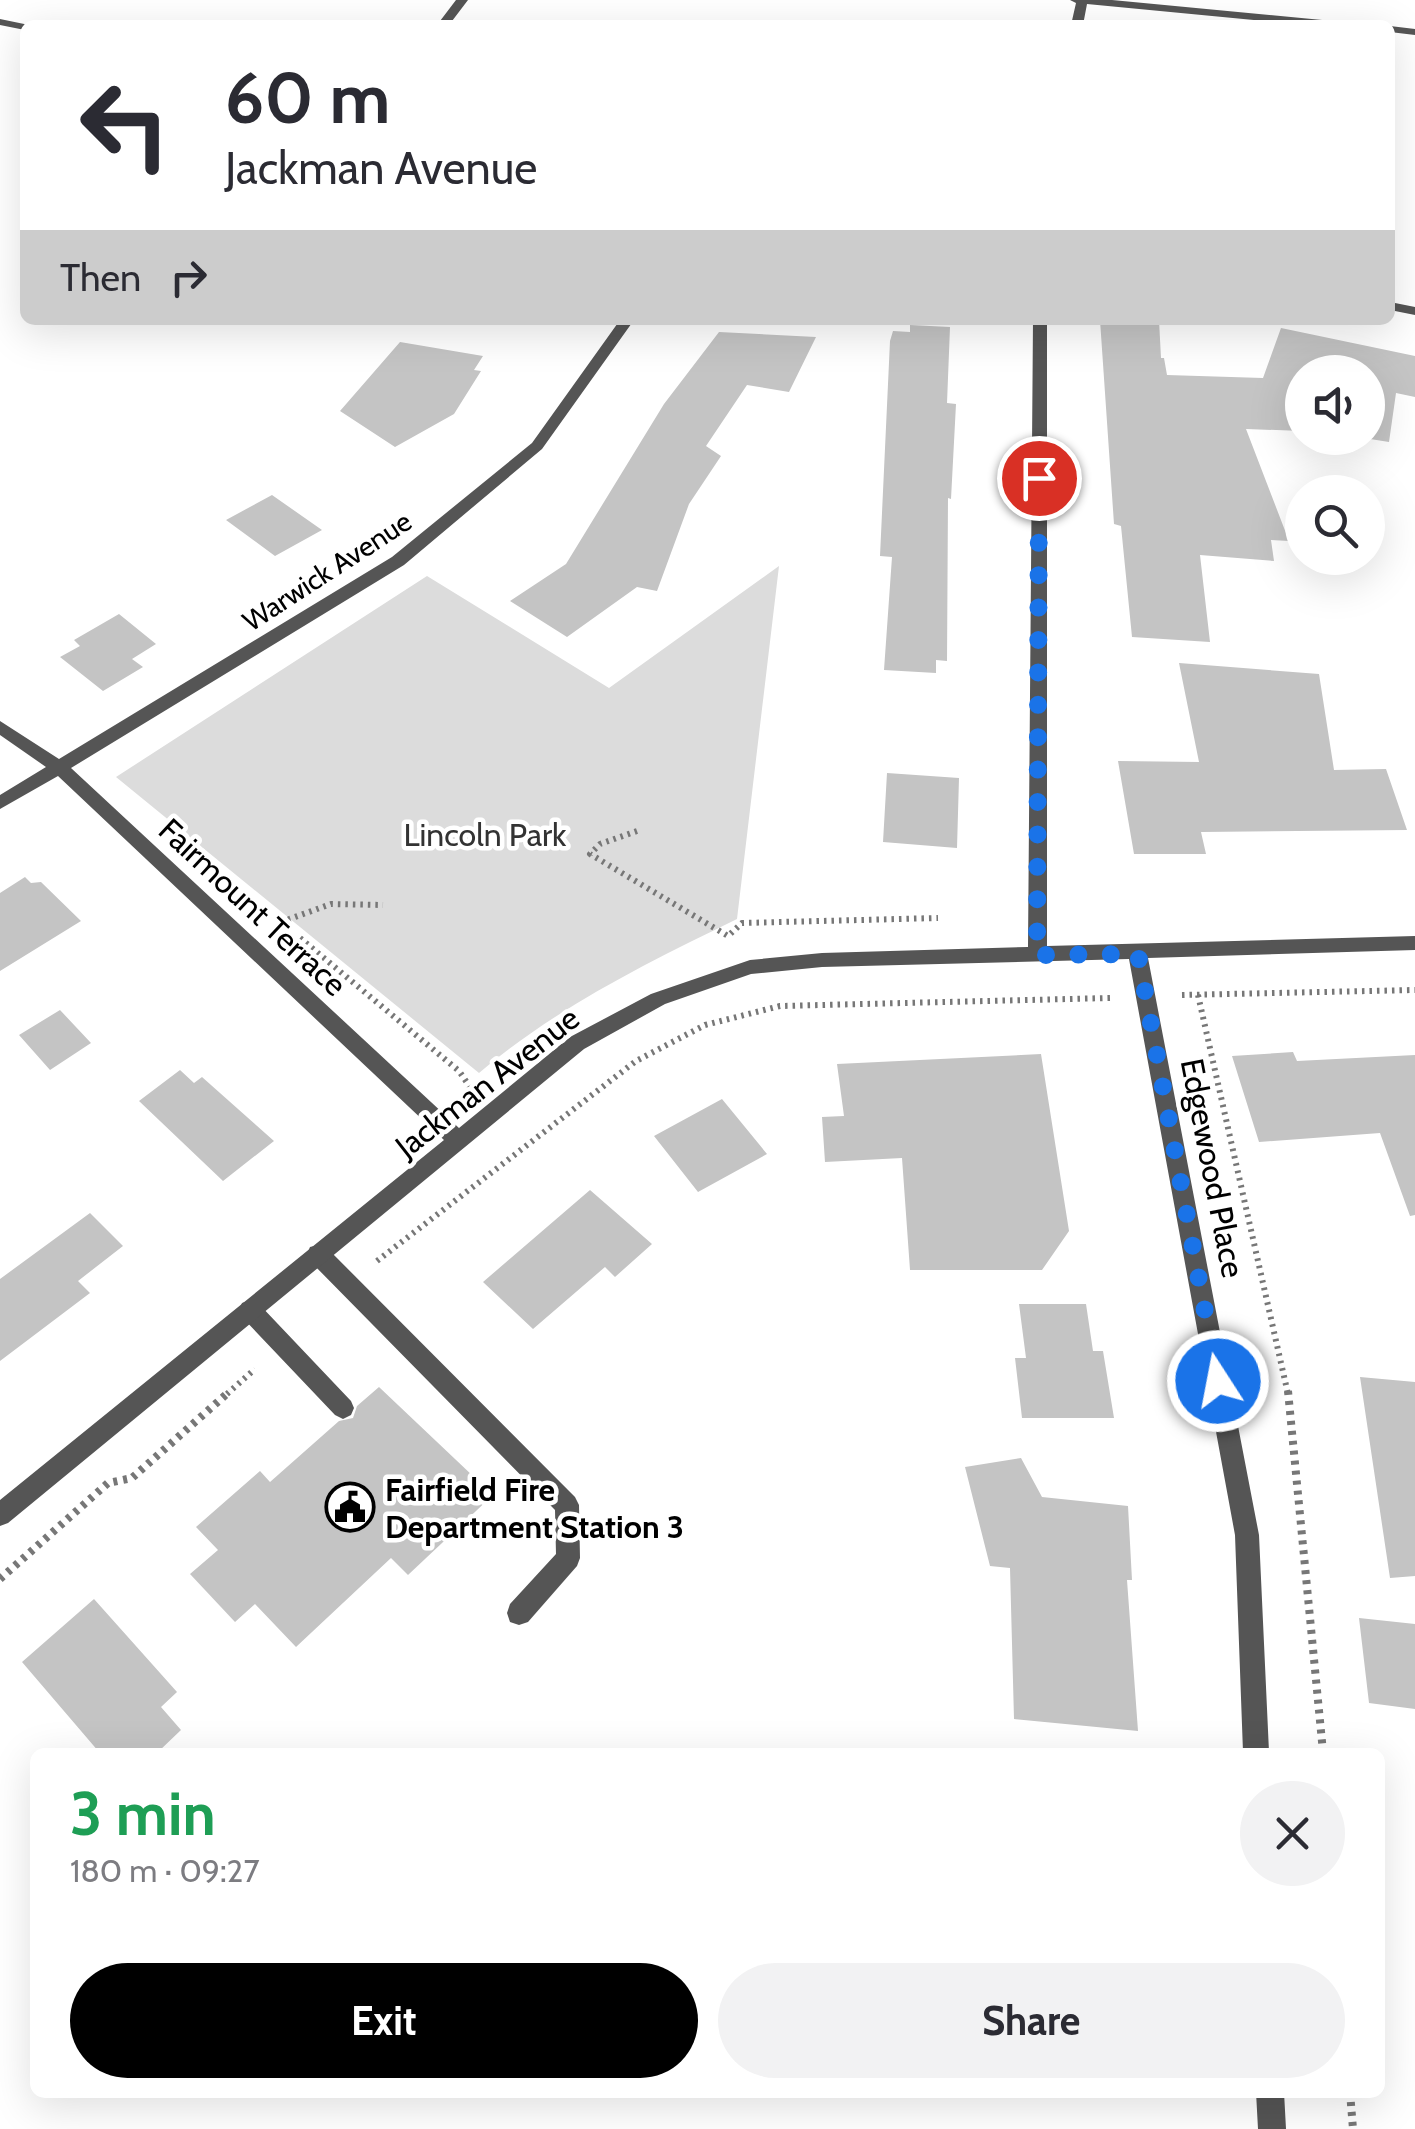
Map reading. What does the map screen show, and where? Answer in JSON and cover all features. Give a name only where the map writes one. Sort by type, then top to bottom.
[{"type":"street","points":[[1080,0],[1290,20]]},
{"type":"street","name":"Warwick Avenue","points":[[0,804],[398,560],[538,446],[623,325]]},
{"type":"street","points":[[1037,955],[1040,325]]},
{"type":"street","name":"Fairmount Terrace","points":[[0,727],[60,768],[458,1140]]},
{"type":"street","name":"Jackman Avenue","points":[[0,1515],[577,1043],[658,998],[750,967],[822,960],[1138,954],[1415,943]]},
{"type":"street","name":"Edgewood Place","points":[[1138,954],[1247,1535],[1256,1748]]},
{"type":"street","points":[[318,1254],[567,1505],[568,1558],[519,1613]]},
{"type":"street","points":[[250,1310],[343,1408]]},
{"type":"street","points":[[1270,2098],[1272,2129]]},
{"type":"path","points":[[637,832],[600,844],[590,854],[728,936],[742,923],[956,918]]},
{"type":"path","points":[[282,922],[310,908],[337,902],[362,900],[384,904]]},
{"type":"path","points":[[348,1284],[636,1061],[705,1024],[780,1006],[1415,990]]},
{"type":"path","points":[[1198,994],[1290,1402],[1323,1748]]},
{"type":"path","points":[[0,1579],[108,1483],[132,1478],[282,1344]]},
{"type":"path","points":[[1350,2098],[1353,2129]]},
{"type":"green space","name":"Lincoln Park","points":[[779,566],[737,919],[571,1007],[479,1073],[116,777],[427,576],[609,688]]},
{"type":"building","points":[[910,325],[950,327],[947,403],[956,404],[951,499],[948,498],[947,661],[936,660],[936,673],[884,670],[892,557],[880,556],[890,341],[893,331],[910,332]]},
{"type":"building","points":[[1100,325],[1159,325],[1161,358],[1167,375],[1263,378],[1281,328],[1415,356],[1415,397],[1396,393],[1389,442],[1385,441],[1385,355],[1285,355],[1285,430],[1246,429],[1285,531],[1285,541],[1271,540],[1274,561],[1200,555],[1210,642],[1132,637],[1121,526],[1114,524]]},
{"type":"building","points":[[719,332],[816,337],[789,392],[747,385],[706,446],[721,456],[689,504],[657,591],[637,587],[567,637],[510,601],[566,564],[664,404]]},
{"type":"building","points":[[400,342],[483,356],[474,370],[481,371],[454,414],[395,447],[340,411]]},
{"type":"building","points":[[272,495],[322,530],[275,556],[226,520]]},
{"type":"building","points":[[119,614],[156,644],[132,659],[143,667],[103,691],[60,657],[80,646],[74,640]]},
{"type":"building","points":[[1179,663],[1319,674],[1334,770],[1386,769],[1407,830],[1201,832],[1206,854],[1134,854],[1118,761],[1199,762]]},
{"type":"building","points":[[887,773],[959,778],[957,848],[883,842]]},
{"type":"building","points":[[25,877],[31,883],[41,882],[81,921],[0,971],[0,893]]},
{"type":"building","points":[[60,1010],[91,1043],[50,1070],[19,1035]]},
{"type":"building","points":[[1293,1052],[1297,1061],[1415,1055],[1415,1215],[1410,1216],[1380,1133],[1259,1142],[1232,1056]]},
{"type":"building","points":[[1041,1054],[1069,1231],[1042,1270],[910,1270],[902,1158],[825,1162],[822,1117],[844,1116],[837,1064]]},
{"type":"building","points":[[180,1070],[194,1083],[202,1077],[274,1141],[223,1181],[139,1101]]},
{"type":"building","points":[[722,1099],[767,1154],[698,1192],[654,1136]]},
{"type":"building","points":[[590,1190],[652,1244],[615,1277],[605,1267],[533,1329],[483,1282]]},
{"type":"building","points":[[90,1213],[123,1246],[78,1281],[90,1293],[0,1361],[0,1279]]},
{"type":"building","points":[[1019,1304],[1086,1304],[1093,1351],[1103,1351],[1114,1418],[1022,1418],[1015,1358],[1026,1358]]},
{"type":"building","points":[[1360,1377],[1415,1382],[1415,1576],[1390,1578]]},
{"type":"building","name":"Fairfield Fire Department Station 3","points":[[379,1387],[493,1495],[408,1575],[391,1558],[296,1647],[255,1604],[235,1622],[190,1574],[218,1550],[196,1527],[260,1471],[270,1482],[339,1421],[353,1418],[357,1406]]},
{"type":"building","points":[[1021,1458],[1042,1497],[1128,1506],[1132,1580],[1127,1580],[1138,1731],[1014,1719],[1010,1568],[990,1566],[965,1467]]},
{"type":"building","points":[[94,1599],[177,1692],[161,1707],[181,1730],[162,1748],[96,1748],[22,1662]]},
{"type":"building","points":[[1359,1618],[1415,1624],[1415,1709],[1369,1703]]},
{"type":"place","name":"Fairfield Fire Department Station 3","points":[[350,1507]]},
{"type":"route","points":[[1039,478],[1037,955],[1138,954],[1218,1381]]}]
